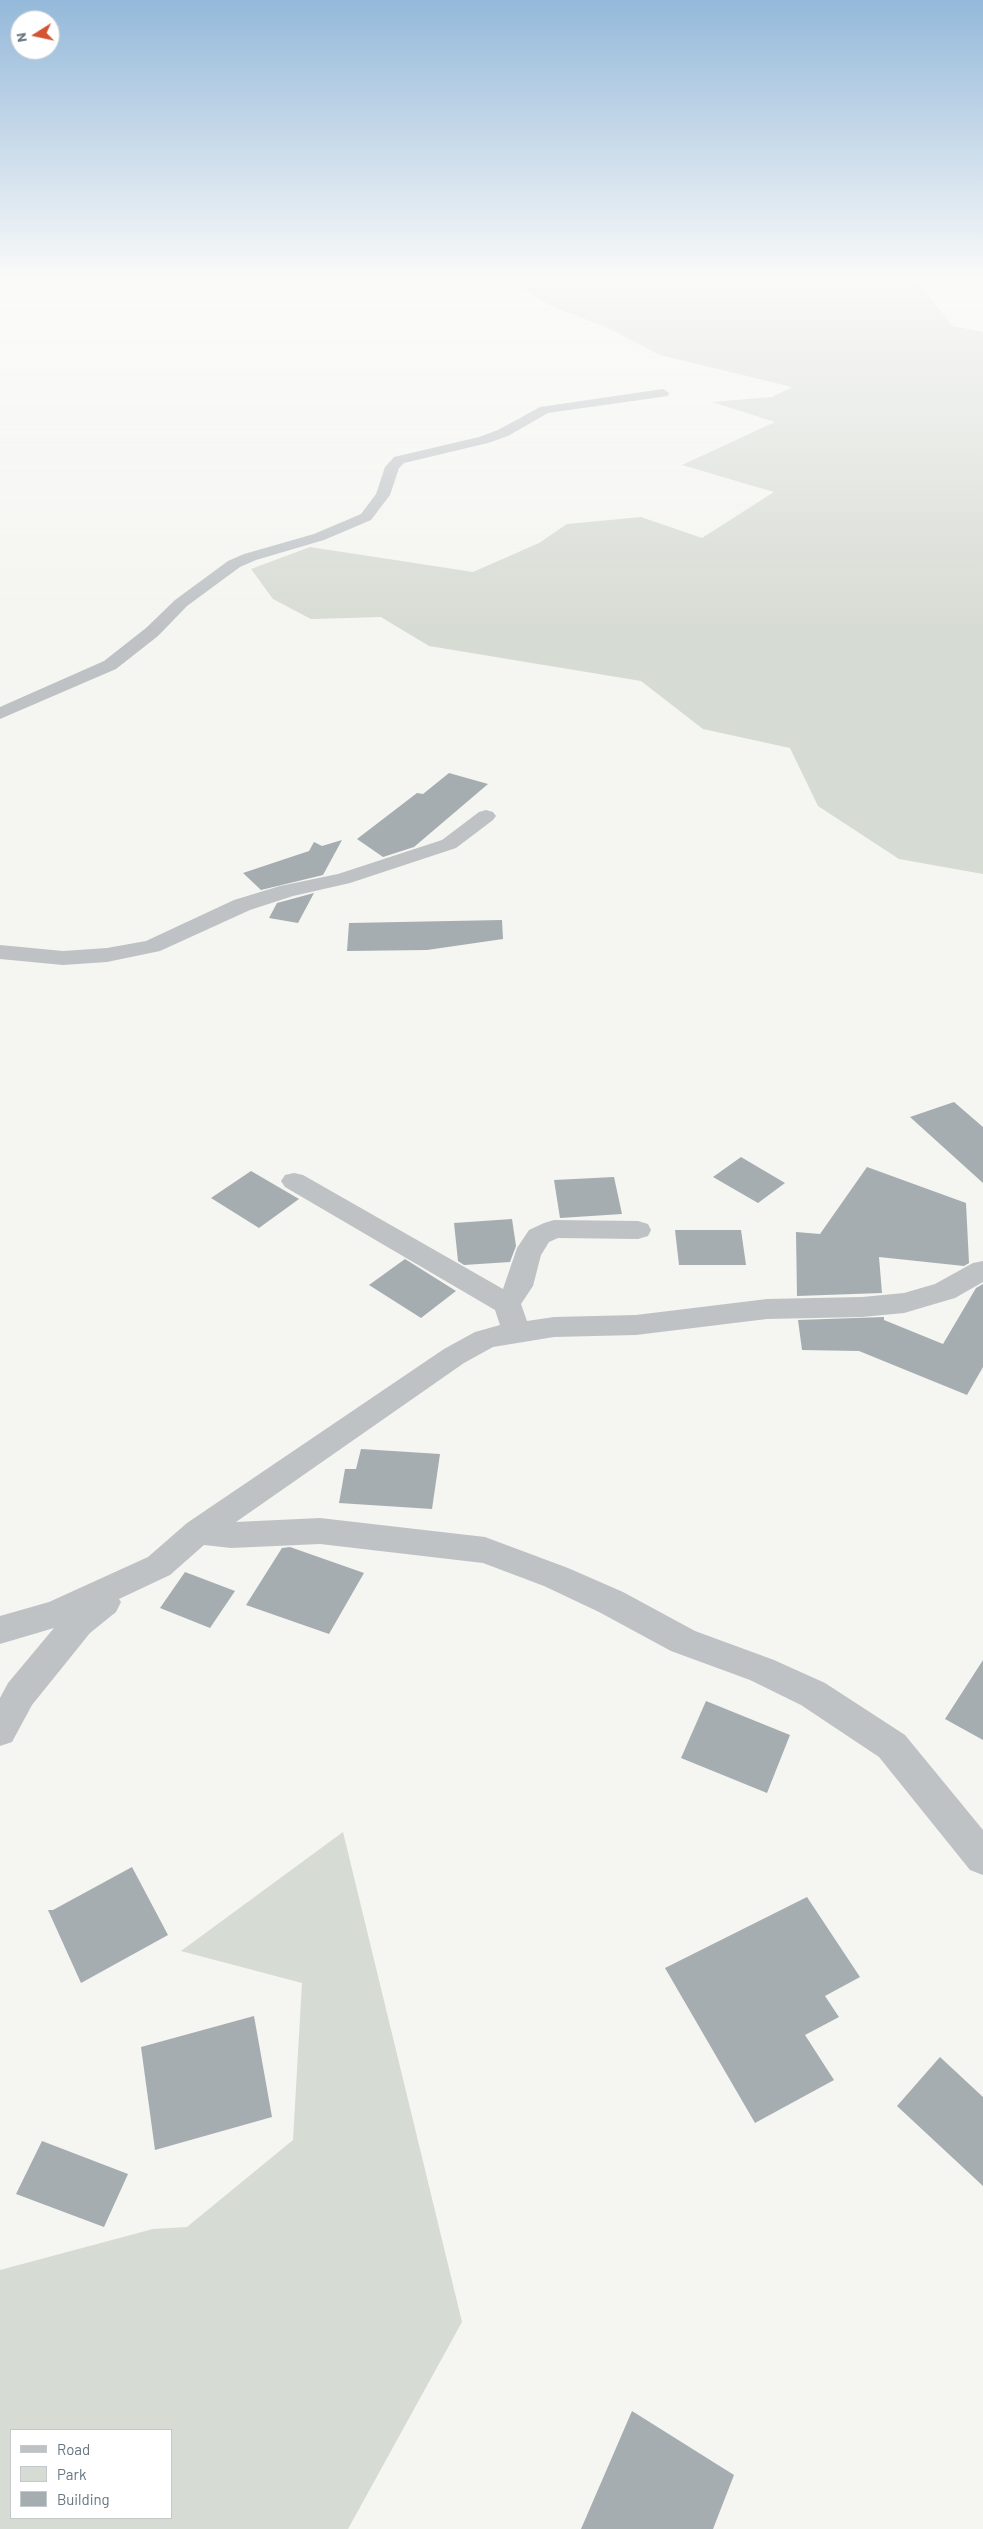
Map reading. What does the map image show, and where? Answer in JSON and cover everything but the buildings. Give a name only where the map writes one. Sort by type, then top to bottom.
[{"type":"street","points":[[0,714],[110,665],[152,632],[181,603],[234,564],[319,537],[366,516],[383,495],[392,466],[399,460],[490,438],[545,410],[656,394]]},
{"type":"street","points":[[0,952],[63,958],[107,955],[152,946],[242,905],[288,891],[344,880],[449,844],[486,816]]},
{"type":"street","points":[[294,1182],[507,1304],[517,1332]]},
{"type":"street","points":[[507,1304],[519,1286],[527,1255],[539,1236],[554,1229],[569,1228],[638,1230]]},
{"type":"street","points":[[0,1630],[57,1613],[159,1566],[198,1532],[454,1356],[485,1339],[554,1327],[636,1325],[767,1309],[862,1307],[904,1303],[945,1291],[983,1270]]},
{"type":"street","points":[[198,1532],[231,1535],[320,1531],[485,1550],[556,1577],[611,1602],[683,1641],[762,1670],[821,1699],[892,1746],[983,1858]]},
{"type":"street","points":[[0,1731],[20,1694],[78,1623],[108,1599],[120,1584]]},
{"type":"green space","points":[[778,394],[983,394],[983,874],[899,859],[818,806],[790,748],[703,729],[641,681],[429,646],[381,617],[311,619],[273,599],[251,569],[310,547],[473,572],[539,543],[567,524],[641,517],[702,538],[774,492],[682,465],[775,422],[712,402],[772,397]]},
{"type":"green space","points":[[343,1832],[462,2322],[348,2529],[0,2529],[0,2270],[153,2229],[187,2227],[293,2140],[302,1983],[181,1951]]}]
